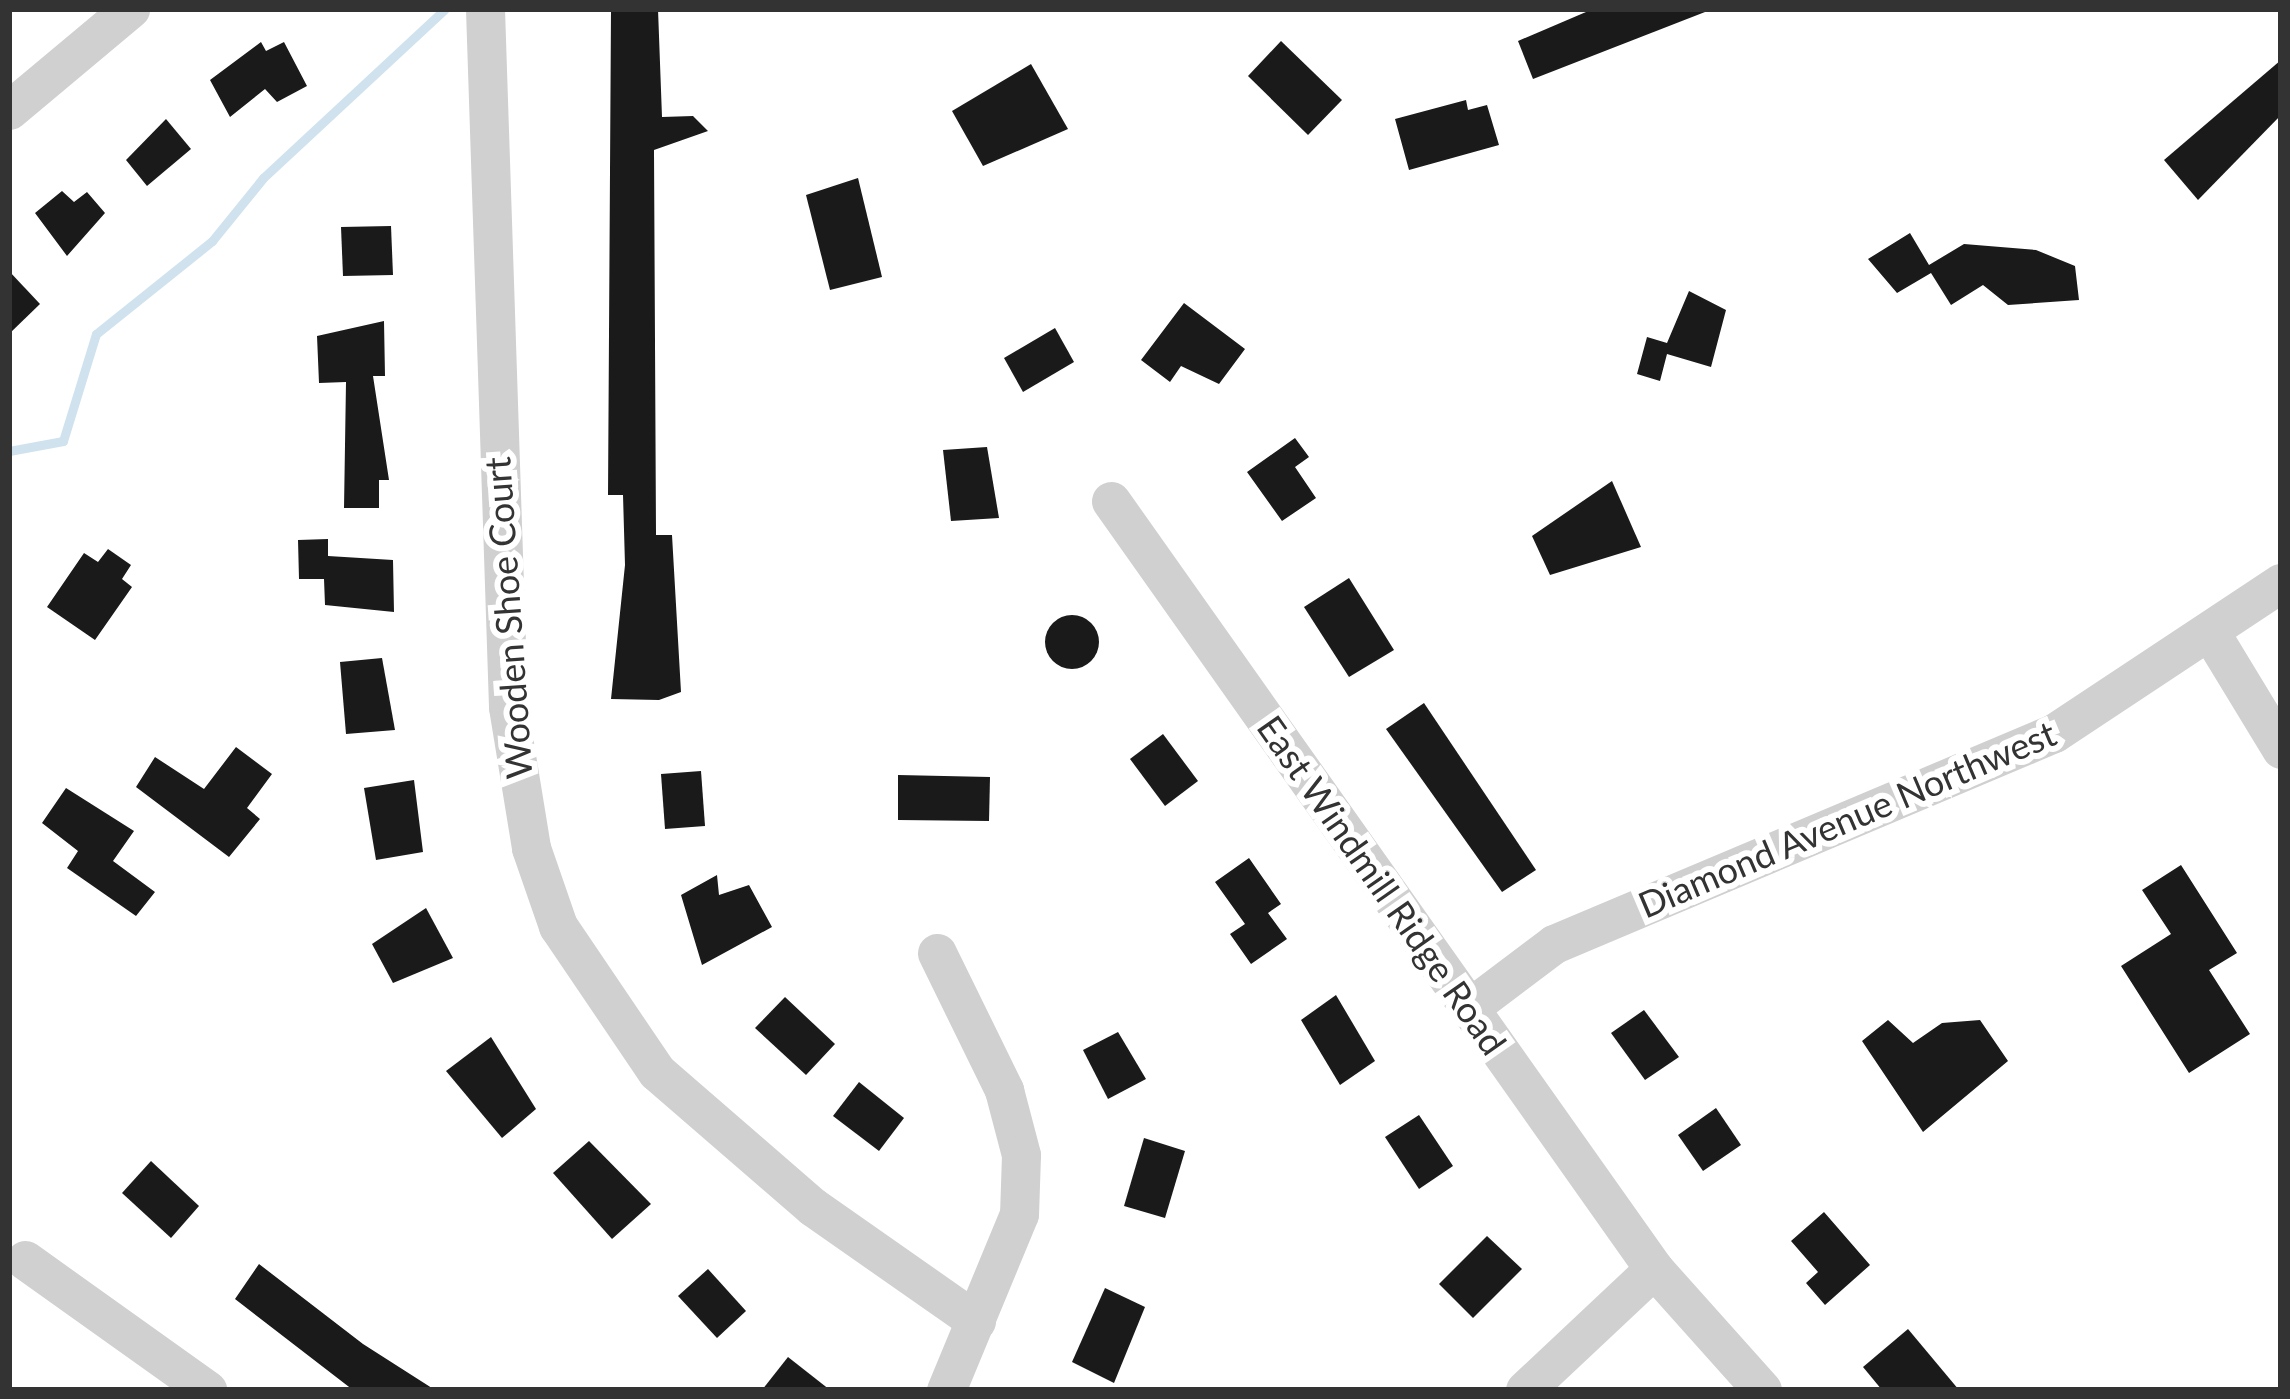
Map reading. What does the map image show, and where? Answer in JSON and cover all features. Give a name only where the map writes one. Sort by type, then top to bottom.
[{"type":"street","points":[[9,110],[130,9]]},
{"type":"street","name":"Wooden Shoe Court","points":[[485,9],[508,707],[514,776],[557,926],[657,1072],[813,1207],[976,1322]]},
{"type":"street","name":"East Windmill Ridge Road","points":[[1111,501],[1654,1269],[1762,1390]]},
{"type":"street","name":"Diamond Avenue Northwest","points":[[1469,1007],[1554,944],[2054,733],[2281,583]]},
{"type":"street","points":[[2210,632],[2281,749]]},
{"type":"street","points":[[937,953],[1004,1090],[1021,1155],[1019,1214],[946,1390]]},
{"type":"street","points":[[25,1260],[207,1390]]},
{"type":"street","points":[[1525,1390],[1654,1269]]},
{"type":"building","points":[[611,9],[658,9],[662,117],[693,116],[708,131],[654,150],[656,535],[672,535],[681,692],[659,700],[611,699],[625,565],[623,495],[608,495]]},
{"type":"building","points":[[1593,9],[1705,12],[1533,79],[1518,41]]},
{"type":"building","points":[[1281,41],[1342,100],[1308,135],[1248,76]]},
{"type":"building","points":[[261,42],[266,51],[284,42],[307,86],[277,102],[265,89],[230,117],[210,80]]},
{"type":"building","points":[[2281,60],[2281,115],[2198,200],[2164,160]]},
{"type":"building","points":[[1031,64],[1068,129],[983,166],[952,111]]},
{"type":"building","points":[[1466,100],[1468,110],[1487,105],[1499,145],[1409,170],[1395,119]]},
{"type":"building","points":[[166,119],[191,149],[147,186],[126,160]]},
{"type":"building","points":[[858,178],[882,277],[830,290],[806,195]]},
{"type":"building","points":[[62,191],[74,202],[87,192],[105,213],[67,256],[35,213]]},
{"type":"building","points":[[391,226],[393,275],[343,276],[341,227]]},
{"type":"building","points":[[1910,233],[1929,265],[1964,244],[2036,250],[2075,266],[2079,300],[2008,305],[1983,285],[1951,305],[1931,273],[1897,293],[1868,259]]},
{"type":"building","points":[[9,271],[40,304],[9,334]]},
{"type":"building","points":[[1689,291],[1726,310],[1711,367],[1667,354],[1660,381],[1637,374],[1647,337],[1667,343]]},
{"type":"building","points":[[1184,303],[1245,349],[1219,384],[1181,366],[1170,382],[1141,360]]},
{"type":"building","points":[[384,321],[385,376],[373,376],[389,480],[379,480],[379,508],[344,508],[346,382],[319,383],[317,336]]},
{"type":"building","points":[[1055,328],[1074,362],[1023,392],[1004,358]]},
{"type":"building","points":[[1295,438],[1309,457],[1295,467],[1316,498],[1282,521],[1247,472]]},
{"type":"building","points":[[987,447],[999,518],[951,521],[943,450]]},
{"type":"building","points":[[1612,481],[1641,547],[1550,575],[1532,536]]},
{"type":"building","points":[[328,539],[328,556],[393,560],[394,612],[325,605],[324,579],[299,579],[298,540]]},
{"type":"building","points":[[108,549],[131,565],[122,579],[132,587],[95,640],[47,607],[84,553],[98,562]]},
{"type":"building","points":[[1349,578],[1394,650],[1349,677],[1304,607]]},
{"type":"building","points":[[1072,615],[1091,623],[1099,642],[1091,661],[1072,669],[1053,661],[1045,642],[1053,623]]},
{"type":"building","points":[[382,658],[395,730],[346,734],[340,662]]},
{"type":"building","points":[[1424,703],[1536,870],[1502,892],[1386,729]]},
{"type":"building","points":[[1163,734],[1198,781],[1165,806],[1130,759]]},
{"type":"building","points":[[236,747],[272,774],[247,808],[260,819],[229,857],[136,787],[155,757],[204,789]]},
{"type":"building","points":[[701,771],[705,826],[665,829],[661,774]]},
{"type":"building","points":[[898,775],[990,777],[989,821],[898,820]]},
{"type":"building","points":[[414,780],[423,852],[376,860],[364,788]]},
{"type":"building","points":[[66,788],[134,831],[113,861],[155,892],[136,916],[67,868],[78,851],[42,823]]},
{"type":"building","points":[[1249,858],[1281,904],[1268,913],[1287,939],[1251,964],[1230,934],[1245,924],[1215,882]]},
{"type":"building","points":[[2181,865],[2237,953],[2209,970],[2250,1034],[2189,1073],[2121,966],[2171,934],[2142,890]]},
{"type":"building","points":[[717,875],[719,895],[749,885],[772,927],[702,965],[681,895]]},
{"type":"building","points":[[426,908],[453,958],[393,983],[372,944]]},
{"type":"building","points":[[1336,995],[1375,1061],[1340,1085],[1301,1020]]},
{"type":"building","points":[[785,997],[835,1044],[806,1075],[755,1028]]},
{"type":"building","points":[[1644,1010],[1679,1057],[1645,1080],[1611,1033]]},
{"type":"building","points":[[1888,1020],[1913,1043],[1942,1023],[1980,1020],[2008,1061],[1923,1132],[1862,1041]]},
{"type":"building","points":[[1118,1032],[1146,1079],[1108,1099],[1083,1050]]},
{"type":"building","points":[[491,1037],[536,1109],[502,1138],[446,1071]]},
{"type":"building","points":[[859,1082],[904,1118],[879,1151],[833,1116]]},
{"type":"building","points":[[1716,1108],[1741,1145],[1703,1171],[1678,1135]]},
{"type":"building","points":[[1419,1115],[1453,1166],[1419,1189],[1385,1137]]},
{"type":"building","points":[[1144,1138],[1185,1151],[1165,1218],[1124,1206]]},
{"type":"building","points":[[589,1141],[651,1204],[612,1239],[553,1173]]},
{"type":"building","points":[[151,1161],[199,1206],[171,1238],[122,1193]]},
{"type":"building","points":[[1824,1212],[1870,1265],[1825,1305],[1806,1283],[1818,1272],[1791,1241]]},
{"type":"building","points":[[1487,1236],[1522,1269],[1473,1318],[1439,1284]]},
{"type":"building","points":[[259,1264],[363,1344],[435,1390],[353,1390],[235,1299]]},
{"type":"building","points":[[708,1269],[746,1311],[717,1338],[678,1296]]},
{"type":"building","points":[[1105,1288],[1145,1307],[1114,1383],[1072,1362]]},
{"type":"building","points":[[1908,1329],[1959,1390],[1882,1390],[1863,1367]]},
{"type":"building","points":[[788,1357],[830,1390],[762,1390]]},
{"type":"waterway","points":[[9,451],[63,441],[96,334],[212,241],[263,178],[445,9]]}]
